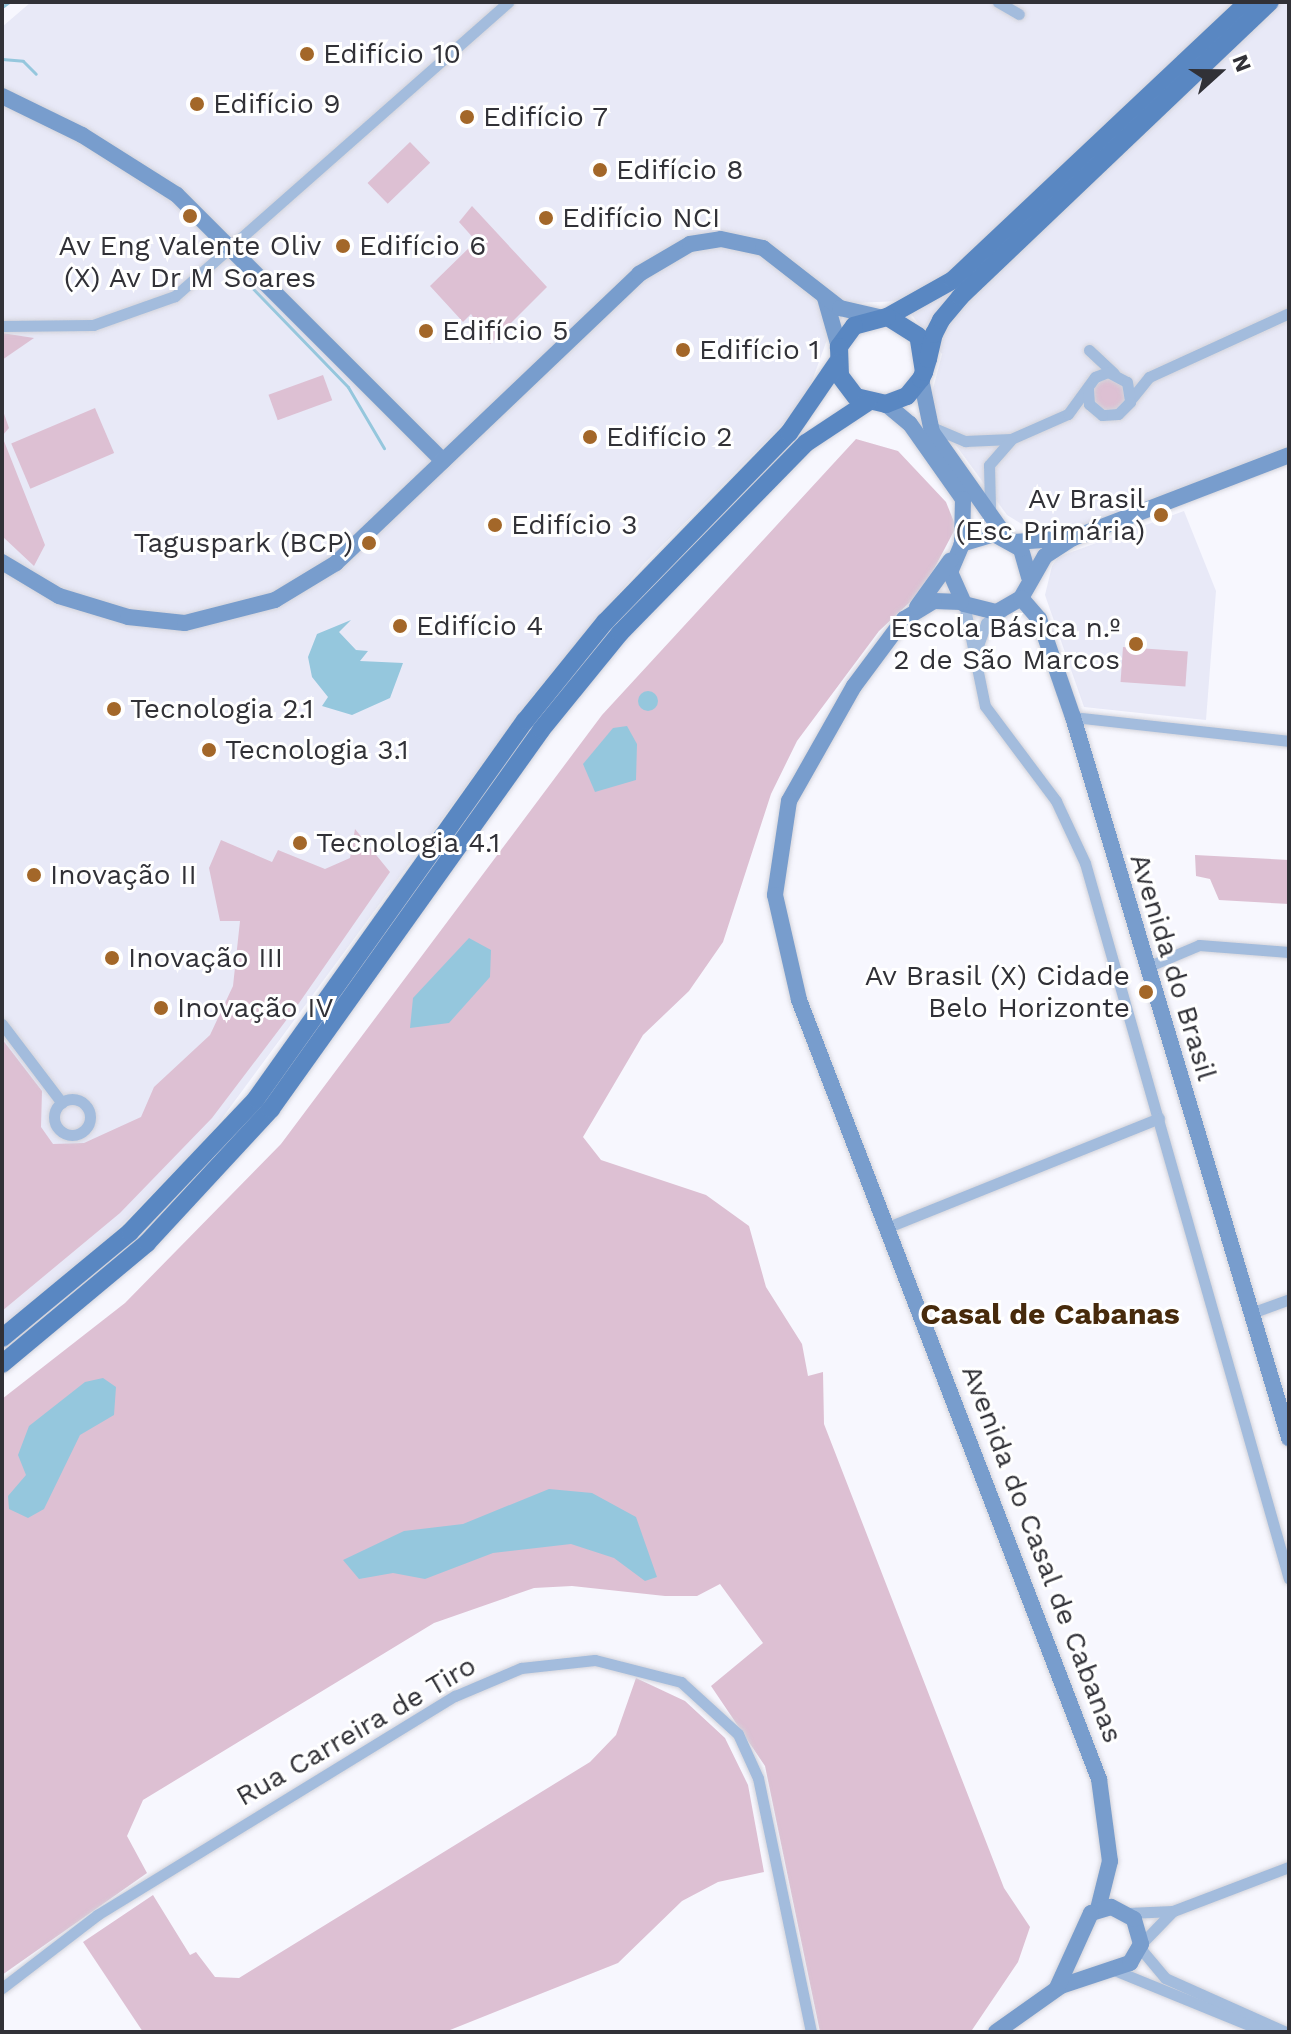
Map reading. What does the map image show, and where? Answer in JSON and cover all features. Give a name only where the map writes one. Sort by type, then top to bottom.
[{"type":"main road","points":[[2,1338],[130,1232],[256,1099],[525,721],[605,622],[789,433],[854,326],[883,317],[953,280],[1248,2]]},
{"type":"main road","points":[[2,1364],[147,1243],[271,1109],[541,730],[620,633],[806,443],[877,403],[907,396],[922,375],[934,334],[960,297],[1270,2]]},
{"type":"main road","points":[[883,317],[918,336],[922,375]]},
{"type":"main road","points":[[838,355],[847,388],[877,403]]},
{"type":"street","points":[[2,326],[118,320],[175,296],[236,250],[508,2]]},
{"type":"street","points":[[998,2],[1019,14]]},
{"type":"street","points":[[2,96],[131,164],[236,250],[443,461]]},
{"type":"street","points":[[2,562],[91,610],[185,623],[215,618],[311,581],[443,461],[639,274],[677,249],[721,239],[750,244],[781,259],[824,297],[883,317]]},
{"type":"street","points":[[824,297],[838,355]]},
{"type":"street","points":[[929,424],[965,441],[1011,439],[1068,414],[1118,414],[1149,377],[1289,313]]},
{"type":"street","points":[[1102,415],[1089,404],[1090,352],[1130,386],[1130,402]]},
{"type":"street","points":[[1068,414],[1089,385],[1117,374],[1149,377]]},
{"type":"street","points":[[922,375],[929,424],[1006,536],[1029,577]]},
{"type":"street","points":[[877,403],[910,424],[963,499],[958,550],[950,580],[963,603],[991,717],[1056,801],[1078,846],[1159,1118],[1289,1579]]},
{"type":"street","points":[[1006,536],[985,479],[1011,439]]},
{"type":"street","points":[[975,661],[982,629],[1021,598],[1029,577],[1073,538],[1289,455]]},
{"type":"street","points":[[958,550],[983,534],[1073,538]]},
{"type":"street","name":"Avenida do Casal de Cabanas","points":[[958,550],[911,613],[884,642],[802,770],[782,820],[774,870],[789,971],[1091,1754],[1110,1861],[1140,1946],[1109,1970],[1057,1988],[996,2032]]},
{"type":"street","name":"Avenida do Brasil","points":[[1021,598],[1042,626],[1073,717],[1254,1312],[1289,1438]]},
{"type":"street","name":"Avenida do Casal de Cabanas","points":[[911,613],[934,601],[963,603]]},
{"type":"street","points":[[963,603],[979,612],[1005,610]]},
{"type":"street","points":[[1073,717],[1289,741]]},
{"type":"street","points":[[1147,967],[1199,945],[1289,952]]},
{"type":"street","points":[[2,1024],[62,1103]]},
{"type":"street","points":[[888,1227],[1159,1118]]},
{"type":"street","points":[[1254,1312],[1289,1299]]},
{"type":"street","name":"Rua Carreira de Tiro","points":[[2,1988],[97,1915],[455,1696],[521,1668],[595,1660],[681,1682],[738,1734],[758,1778],[811,2032]]},
{"type":"street","name":"Avenida do Casal de Cabanas","points":[[1057,1988],[1079,1947],[1081,1924],[1098,1909],[1110,1861]]},
{"type":"street","points":[[1098,1909],[1173,1911],[1289,1867]]},
{"type":"street","points":[[1173,1911],[1140,1946],[1165,1978],[1286,2032]]},
{"type":"street","points":[[1079,1947],[1109,1970],[1266,2032]]},
{"type":"shaded area","points":[[31,2],[1289,2],[1289,446],[1063,535],[1035,532],[1007,515],[936,418],[932,393],[942,354],[901,301],[854,303],[829,334],[804,403],[643,565],[534,694],[209,1136],[95,1252],[2,1329],[2,27]]},
{"type":"shaded area","points":[[410,142],[430,163],[388,204],[368,183]]},
{"type":"shaded area","points":[[472,206],[547,287],[490,344],[471,314],[463,322],[430,286],[476,241],[459,222]]},
{"type":"shaded area","points":[[2,333],[34,338],[2,360]]},
{"type":"shaded area","points":[[323,375],[332,400],[278,420],[268,395]]},
{"type":"shaded area","points":[[1109,379],[1120,384],[1125,395],[1120,406],[1109,411],[1098,406],[1093,395],[1098,384]]},
{"type":"shaded area","points":[[2,408],[9,428],[2,436]]},
{"type":"shaded area","points":[[95,408],[114,453],[30,489],[11,444]]},
{"type":"shaded area","points":[[2,436],[45,545],[34,566],[2,536]]},
{"type":"shaded area","points":[[856,439],[898,451],[946,502],[956,527],[923,590],[879,631],[797,741],[771,794],[723,942],[689,991],[643,1035],[583,1137],[601,1160],[706,1195],[749,1226],[766,1287],[802,1344],[808,1376],[823,1372],[824,1424],[1004,1888],[1030,1927],[1018,1962],[972,2030],[820,2032],[765,1766],[711,1686],[763,1643],[720,1584],[697,1596],[665,1596],[572,1586],[534,1588],[434,1623],[143,1800],[127,1836],[147,1873],[2,1975],[2,1399],[125,1303],[281,1144],[602,715]]},
{"type":"shaded area","name":"Escola Básica n.º 2 de São Marcos","points":[[1184,511],[1216,591],[1206,720],[1084,707],[1045,595],[1052,566],[1058,557]]},
{"type":"shaded area","points":[[1123,647],[1188,652],[1185,686],[1121,682]]},
{"type":"shaded area","points":[[355,829],[390,872],[297,1006],[212,1118],[120,1213],[2,1311],[2,1039],[42,1091],[41,1127],[53,1144],[84,1143],[141,1117],[154,1087],[210,1035],[233,986],[240,921],[220,921],[209,868],[221,840],[272,862],[278,850],[325,869],[350,858]]},
{"type":"shaded area","points":[[1195,855],[1289,860],[1289,904],[1219,900],[1210,879],[1196,876]]},
{"type":"shaded area","points":[[636,1678],[685,1701],[725,1738],[748,1785],[764,1872],[718,1882],[682,1901],[618,1963],[445,2032],[143,2032],[83,1942],[153,1895],[190,1955],[196,1952],[215,1977],[239,1978],[590,1762],[616,1735]]},
{"type":"water","points":[[351,620],[339,632],[356,650],[368,651],[360,661],[403,663],[390,698],[352,715],[322,706],[328,697],[312,677],[308,657],[317,634]]},
{"type":"water","points":[[648,691],[655,694],[658,701],[655,708],[648,711],[641,708],[638,701],[641,694]]},
{"type":"water","points":[[627,726],[637,744],[636,780],[595,792],[583,764],[613,728]]},
{"type":"water","points":[[469,938],[491,950],[490,977],[449,1023],[410,1028],[413,998]]},
{"type":"water","points":[[103,1378],[116,1387],[114,1415],[80,1435],[44,1509],[28,1518],[9,1509],[8,1496],[26,1475],[18,1455],[29,1426],[85,1382]]},
{"type":"water","points":[[549,1489],[592,1493],[636,1517],[657,1577],[645,1581],[614,1558],[571,1544],[493,1553],[425,1579],[393,1573],[359,1579],[343,1560],[404,1531],[463,1524]]},
{"type":"waterway","points":[[2,7],[9,2]]},
{"type":"waterway","points":[[2,59],[23,61],[36,74]]},
{"type":"waterway","points":[[236,271],[348,387],[384,448]]},
{"type":"place","name":"Edifício 10","points":[[307,54]]},
{"type":"place","name":"Edifício 9","points":[[197,104]]},
{"type":"place","name":"Edifício 7","points":[[467,117]]},
{"type":"place","name":"Edifício 8","points":[[600,170]]},
{"type":"place","name":"Av Eng Valente Oliv (X) Av Dr M Soares","points":[[190,216]]},
{"type":"place","name":"Edifício NCI","points":[[546,218]]},
{"type":"place","name":"Edifício 6","points":[[343,246]]},
{"type":"place","name":"Edifício 5","points":[[426,331]]},
{"type":"place","name":"Edifício 1","points":[[683,350]]},
{"type":"place","name":"Edifício 2","points":[[590,437]]},
{"type":"place","name":"Av Brasil (Esc Primária)","points":[[1161,515]]},
{"type":"place","name":"Edifício 3","points":[[495,525]]},
{"type":"place","name":"Taguspark (BCP)","points":[[369,543]]},
{"type":"place","name":"Edifício 4","points":[[400,626]]},
{"type":"place","name":"Escola Básica n.º 2 de São Marcos","points":[[1136,644]]},
{"type":"place","name":"Tecnologia 2.1","points":[[114,709]]},
{"type":"place","name":"Tecnologia 3.1","points":[[209,750]]},
{"type":"place","name":"Tecnologia 4.1","points":[[300,843]]},
{"type":"place","name":"Inovação II","points":[[34,875]]},
{"type":"place","name":"Inovação III","points":[[112,958]]},
{"type":"place","name":"Av Brasil (X) Cidade Belo Horizonte","points":[[1146,992]]},
{"type":"place","name":"Inovação IV","points":[[161,1008]]},
{"type":"district","name":"Casal de Cabanas","points":[[1050,1314]]}]
